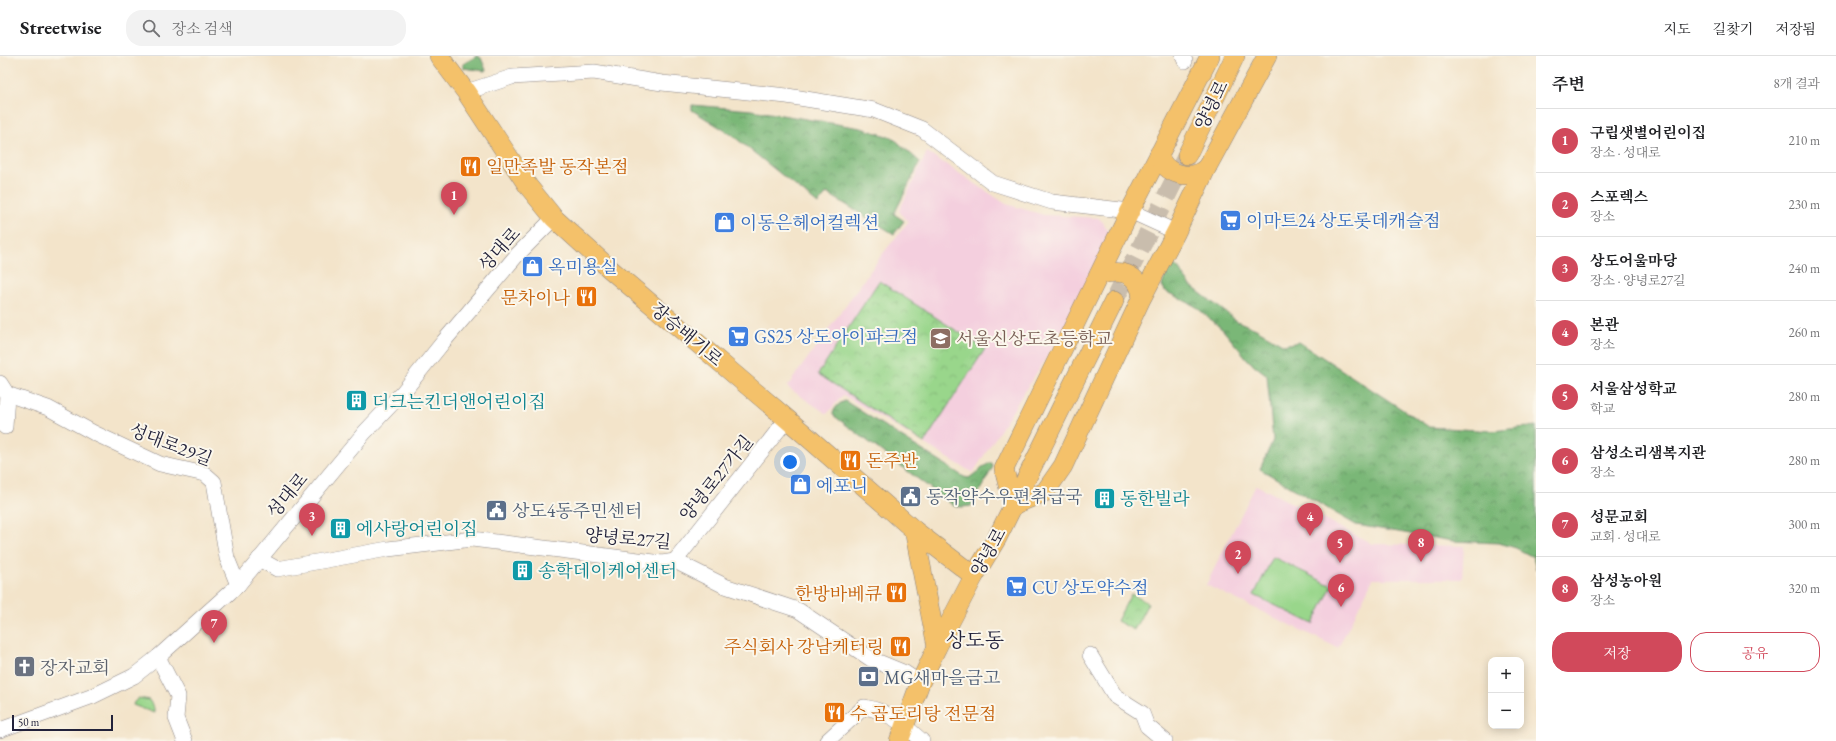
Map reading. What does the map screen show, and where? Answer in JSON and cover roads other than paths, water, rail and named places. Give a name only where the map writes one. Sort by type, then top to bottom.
[{"type":"main road","name":"장승배기로","points":[[439,56],[466,92],[528,186],[554,218],[610,269],[787,419],[914,530],[974,576]]},
{"type":"main road","points":[[1210,56],[1130,211],[1004,469],[1013,505],[1045,492],[1062,466],[1142,296],[1176,232],[1207,167],[1267,56]]},
{"type":"main road","name":"양녕로","points":[[1187,155],[1235,56]]},
{"type":"main road","points":[[1159,154],[1163,164],[1180,174],[1191,176],[1202,173],[1207,167]]},
{"type":"main road","points":[[1099,274],[1111,272],[1130,275],[1141,289],[1142,296]]},
{"type":"main road","name":"양녕로","points":[[902,733],[920,683],[937,647],[974,576],[997,538],[1114,301]]},
{"type":"main road","points":[[914,530],[937,647]]},
{"type":"street","points":[[466,92],[512,77],[594,72],[662,83],[787,96],[874,110],[922,128],[992,183],[1052,202],[1130,211],[1176,232]]},
{"type":"street","name":"성대로","points":[[0,730],[94,696],[134,676],[158,657],[238,585],[365,432],[403,392],[444,340],[517,255],[554,218]]},
{"type":"street","points":[[3,389],[6,427]]},
{"type":"street","name":"성대로29길","points":[[3,389],[48,408],[94,433],[160,464],[205,474],[214,482],[227,558],[238,585]]},
{"type":"street","name":"양녕로27가길","points":[[675,560],[787,419]]},
{"type":"street","name":"양녕로27길","points":[[259,558],[278,569],[388,549],[472,539],[662,563],[675,560],[725,586],[798,610],[871,659],[904,673],[920,683]]},
{"type":"street","points":[[1090,655],[1115,696],[1142,713],[1147,726],[1165,741]]},
{"type":"street","points":[[158,657],[178,696],[176,718],[185,741]]},
{"type":"street","points":[[827,741],[864,707],[878,709],[902,733],[922,741]]},
{"type":"tunnel","points":[[1114,301],[1187,155]]},
{"type":"place","name":"일만족발 동작본점","points":[[470,166]]},
{"type":"place","name":"구립샛별어린이집","points":[[454,215]]},
{"type":"place","name":"이마트24 상도롯데캐슬점","points":[[1231,220]]},
{"type":"place","name":"이동은헤어컬렉션","points":[[725,222]]},
{"type":"place","name":"옥미용실","points":[[532,266]]},
{"type":"place","name":"문차이나","points":[[586,297]]},
{"type":"place","name":"GS25 상도아이파크점","points":[[738,336]]},
{"type":"place","name":"서울신상도초등학교","points":[[940,338]]},
{"type":"place","name":"더크는킨더앤어린이집","points":[[356,401]]},
{"type":"place","name":"돈주반","points":[[851,460]]},
{"type":"place","name":"에포니","points":[[800,485]]},
{"type":"place","name":"동작약수우편취급국","points":[[910,496]]},
{"type":"place","name":"동한빌라","points":[[1104,498]]},
{"type":"place","name":"상도4동주민센터","points":[[496,510]]},
{"type":"place","name":"에사랑어린이집","points":[[340,528]]},
{"type":"place","name":"상도어울마당","points":[[312,536]]},
{"type":"place","name":"본관","points":[[1310,536]]},
{"type":"place","name":"삼성농아원","points":[[1421,562]]},
{"type":"place","name":"서울삼성학교","points":[[1340,563]]},
{"type":"place","name":"송학데이케어센터","points":[[522,570]]},
{"type":"place","name":"스포렉스","points":[[1238,574]]},
{"type":"place","name":"CU 상도약수점","points":[[1016,587]]},
{"type":"place","name":"한방바베큐","points":[[897,593]]},
{"type":"place","name":"삼성소리샘복지관","points":[[1341,607]]},
{"type":"place","name":"성문교회","points":[[214,643]]},
{"type":"place","name":"주식회사 강남케터링","points":[[900,646]]},
{"type":"place","name":"장자교회","points":[[24,667]]},
{"type":"place","name":"MG새마을금고","points":[[868,677]]},
{"type":"place","name":"수 곱도리탕 전문점","points":[[834,713]]},
{"type":"district","name":"상도동","points":[[975,640]]}]
